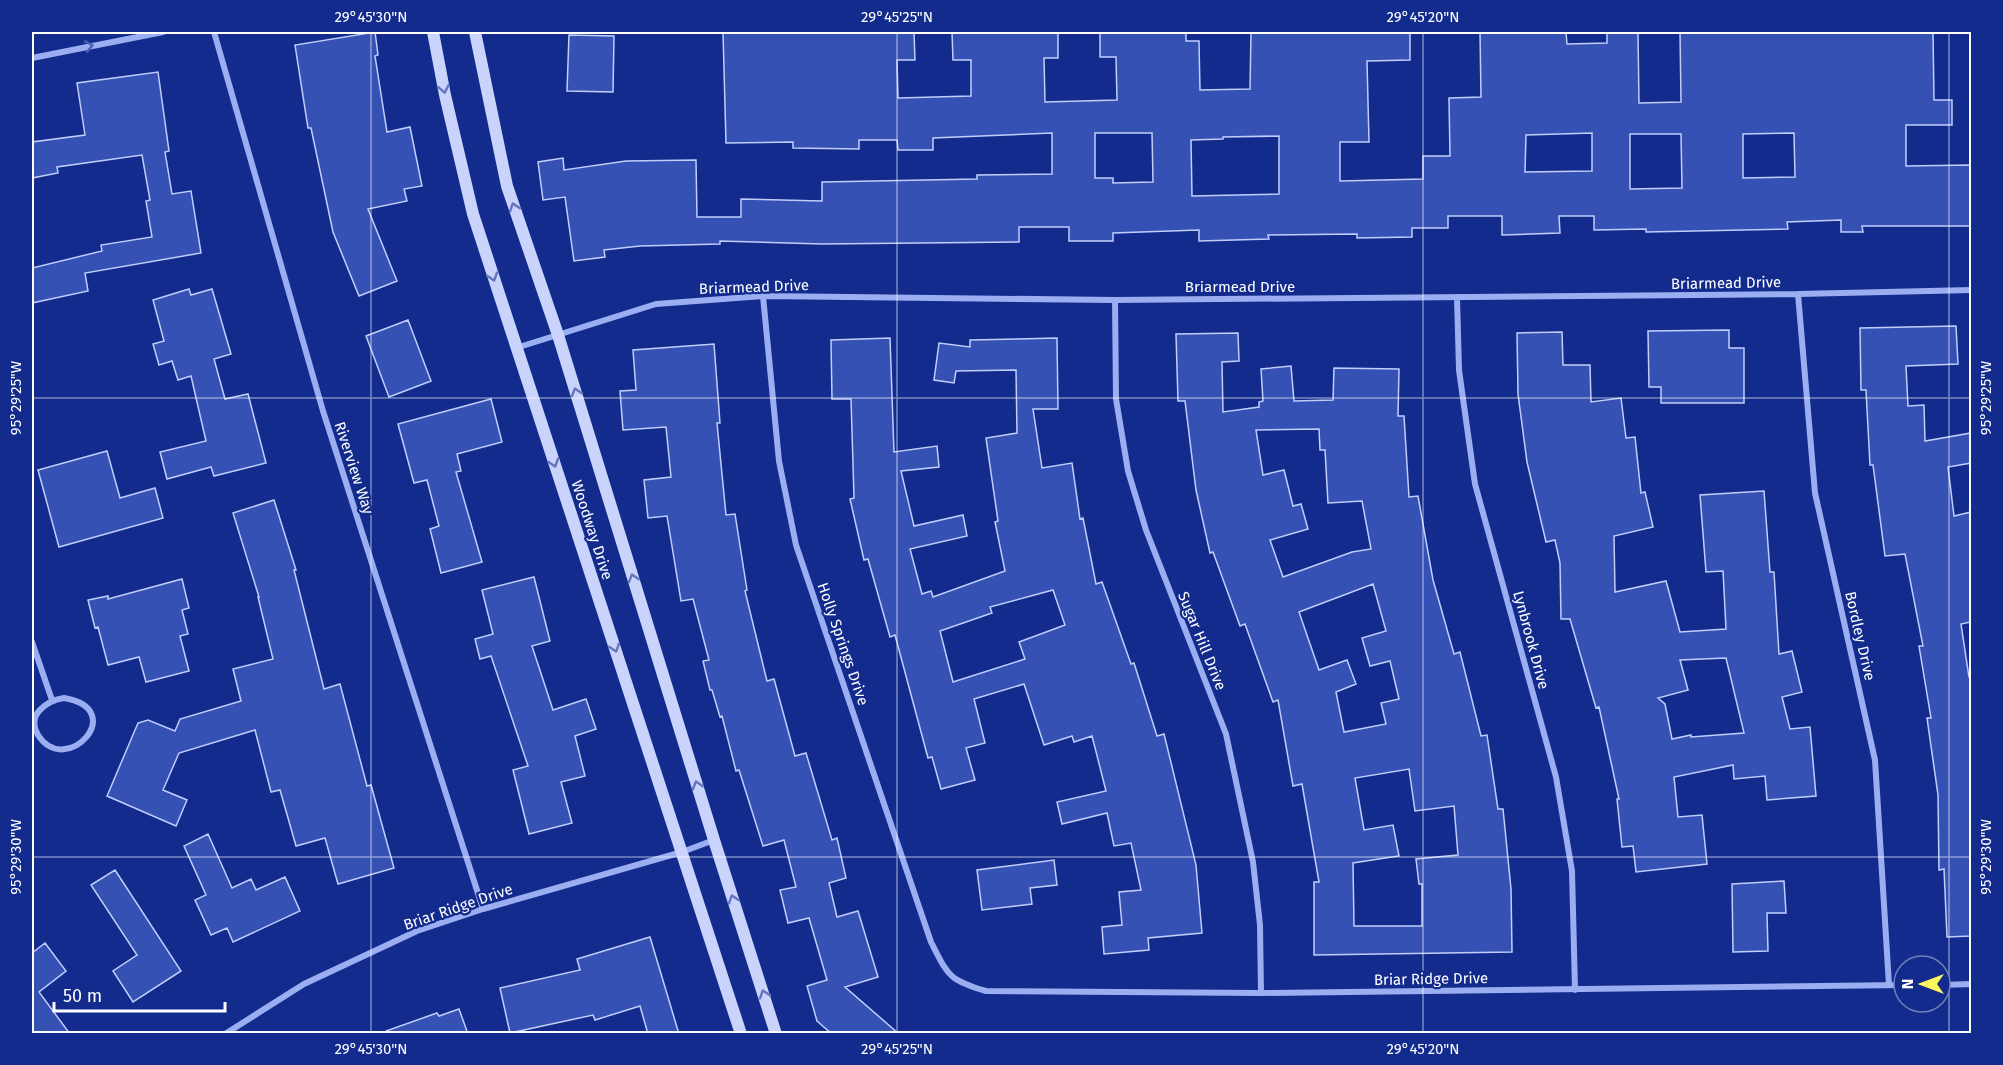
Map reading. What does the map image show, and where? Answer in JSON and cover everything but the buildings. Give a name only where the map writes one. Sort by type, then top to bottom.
[{"type":"main road","name":"Woodway Drive","points":[[433,32],[445,96],[473,214],[741,1034]]},
{"type":"main road","name":"Woodway Drive","points":[[475,32],[507,186],[558,335],[776,1034]]},
{"type":"street","points":[[32,58],[163,32]]},
{"type":"street","name":"Riverview Way","points":[[214,32],[323,411],[483,909]]},
{"type":"street","name":"Briarmead Drive","points":[[516,348],[656,304],[763,296],[1115,300],[1798,294],[1971,290]]},
{"type":"street","name":"Bordley Drive","points":[[1798,294],[1815,493],[1875,760],[1889,985]]},
{"type":"street","name":"Holly Springs Drive","points":[[763,296],[779,461],[796,545],[931,942],[944,968],[959,983]]},
{"type":"street","name":"Lynbrook Drive","points":[[1456,297],[1459,370],[1475,483],[1556,777],[1572,871],[1575,990]]},
{"type":"street","name":"Sugar Hill Drive","points":[[1115,300],[1116,399],[1128,471],[1146,530],[1226,734],[1253,862],[1260,925],[1261,993]]},
{"type":"street","points":[[32,642],[52,700]]},
{"type":"street","points":[[64,698],[75,700],[85,706],[91,715],[93,725],[89,735],[82,743],[71,748],[60,748],[50,746],[41,740],[34,722],[43,705],[52,700],[64,698]]},
{"type":"street","name":"Briar Ridge Drive","points":[[225,1034],[304,984],[417,931],[483,909],[682,852],[714,840]]},
{"type":"street","name":"Briar Ridge Drive","points":[[959,983],[986,990],[1261,993],[1889,985]]},
{"type":"street","points":[[1952,985],[1971,984]]}]
